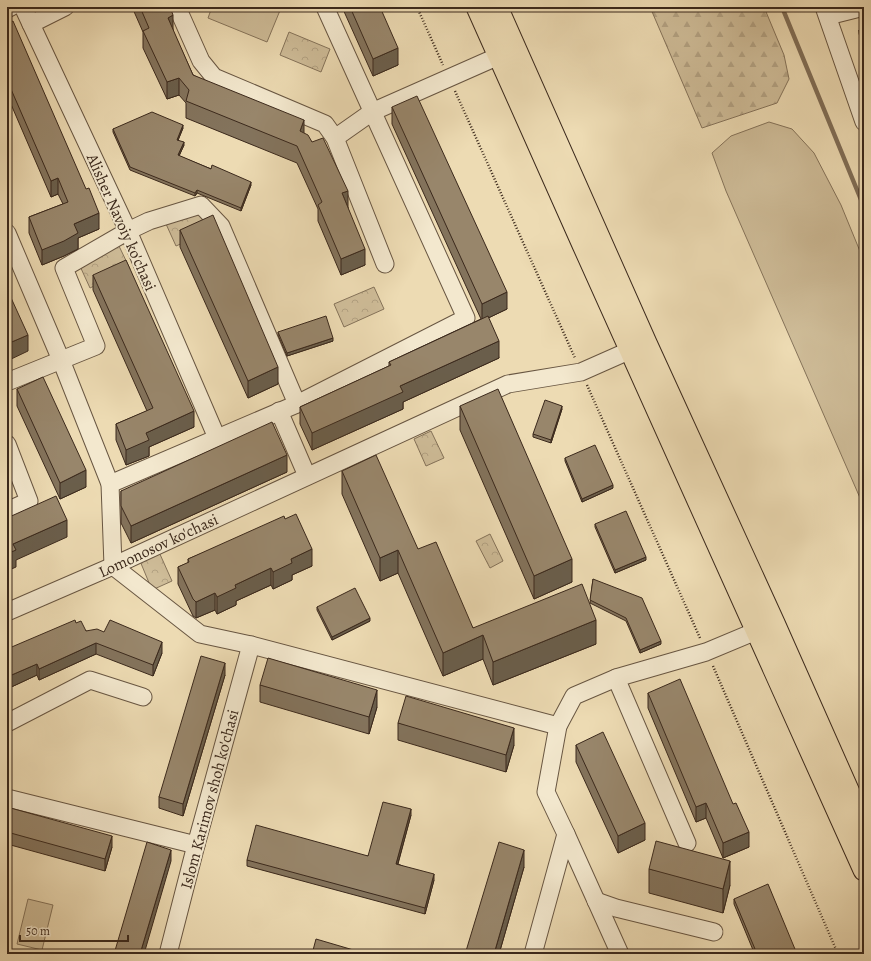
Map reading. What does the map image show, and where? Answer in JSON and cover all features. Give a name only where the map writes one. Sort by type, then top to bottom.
[{"type":"main road","points":[[477,7],[507,52],[765,627],[864,870]]},
{"type":"main road","points":[[497,7],[507,52]]},
{"type":"main road","points":[[765,627],[864,826]]},
{"type":"street","points":[[7,9],[11,7]]},
{"type":"street","name":"Alisher Navoiy ko'chasi","points":[[23,7],[128,231],[218,438]]},
{"type":"street","points":[[31,24],[65,7]]},
{"type":"street","points":[[177,7],[201,61],[214,77],[325,124],[335,138],[385,264]]},
{"type":"street","points":[[110,484],[297,404],[466,318],[325,7]]},
{"type":"street","points":[[864,7],[826,11],[864,122]]},
{"type":"street","points":[[335,138],[372,112],[507,52]]},
{"type":"street","points":[[7,382],[96,346],[64,268],[128,231],[149,221],[201,205],[221,226],[297,404]]},
{"type":"street","points":[[7,233],[61,360],[110,484],[112,566],[200,634],[251,645],[558,726]]},
{"type":"street","name":"Lomonosov ko'chasi","points":[[7,612],[112,566],[508,384],[582,372],[639,347]]},
{"type":"street","points":[[280,411],[308,476]]},
{"type":"street","points":[[7,444],[29,501],[7,510]]},
{"type":"street","points":[[620,954],[546,792],[558,726],[574,696],[616,678],[706,652],[765,627]]},
{"type":"street","name":"Islom Karimov shoh ko'chasi","points":[[168,954],[196,845],[251,645]]},
{"type":"street","points":[[616,678],[687,843]]},
{"type":"street","points":[[7,723],[90,680],[143,697]]},
{"type":"street","points":[[7,798],[196,845]]},
{"type":"street","points":[[533,954],[566,834]]},
{"type":"street","points":[[596,901],[616,908],[714,932]]},
{"type":"path","points":[[417,7],[582,372],[838,954]]},
{"type":"green space","points":[[212,7],[281,8],[267,42],[208,18]]},
{"type":"green space","points":[[650,7],[764,7],[784,55],[789,79],[777,103],[702,128]]},
{"type":"green space","points":[[289,32],[330,49],[321,72],[280,55]]},
{"type":"green space","points":[[769,122],[792,129],[814,153],[841,205],[864,261],[864,507],[726,191],[712,153],[731,136]]},
{"type":"green space","points":[[200,209],[210,231],[176,246],[166,224]]},
{"type":"green space","points":[[119,246],[130,269],[90,288],[79,264]]},
{"type":"green space","points":[[374,287],[384,309],[344,327],[334,304]]},
{"type":"green space","points":[[431,431],[444,458],[426,466],[414,439]]},
{"type":"green space","points":[[490,534],[503,561],[490,568],[476,541]]},
{"type":"green space","points":[[159,552],[172,581],[152,590],[140,561]]},
{"type":"green space","points":[[28,899],[53,905],[42,950],[17,944]]},
{"type":"building","points":[[140,7],[170,7],[173,15],[168,18],[193,75],[304,120],[300,131],[308,135],[312,142],[323,138],[348,191],[342,193],[365,249],[341,259],[318,205],[322,202],[297,146],[186,101],[189,90],[179,78],[167,82],[143,31],[149,28]]},
{"type":"building","points":[[350,7],[380,7],[398,48],[373,59]]},
{"type":"building","points":[[13,21],[86,189],[89,188],[99,213],[74,224],[78,233],[64,241],[42,250],[29,217],[68,202],[58,178],[51,181],[7,80],[7,24]]},
{"type":"building","points":[[864,29],[864,55],[859,30]]},
{"type":"building","points":[[417,96],[507,292],[482,304],[392,107]]},
{"type":"building","points":[[152,112],[183,125],[177,140],[184,142],[178,155],[211,169],[212,165],[251,182],[241,208],[197,190],[195,193],[130,167],[113,129]]},
{"type":"building","points":[[213,215],[278,367],[248,381],[180,230]]},
{"type":"building","points":[[126,260],[194,411],[146,433],[149,440],[126,450],[116,424],[153,408],[93,275]]},
{"type":"building","points":[[7,289],[28,335],[7,344]]},
{"type":"building","points":[[326,316],[333,338],[287,353],[278,332]]},
{"type":"building","points":[[488,316],[499,341],[400,386],[403,392],[312,433],[300,407],[391,365],[389,362]]},
{"type":"building","points":[[43,377],[86,470],[60,483],[17,389]]},
{"type":"building","points":[[498,389],[572,559],[534,576],[460,406]]},
{"type":"building","points":[[545,400],[562,406],[551,440],[533,434]]},
{"type":"building","points":[[272,422],[287,455],[131,526],[121,506],[121,491]]},
{"type":"building","points":[[595,445],[613,485],[582,499],[565,458]]},
{"type":"building","points":[[376,455],[418,549],[436,542],[473,628],[582,584],[596,620],[493,662],[483,635],[443,653],[398,550],[380,558],[342,471]]},
{"type":"building","points":[[56,496],[67,520],[13,544],[16,550],[7,554],[7,518]]},
{"type":"building","points":[[626,511],[646,557],[615,570],[595,524]]},
{"type":"building","points":[[296,514],[312,549],[291,559],[292,563],[273,572],[271,568],[235,585],[236,588],[217,597],[215,593],[196,602],[193,599],[178,567],[189,562],[188,559],[284,516],[285,519]]},
{"type":"building","points":[[593,579],[642,598],[661,641],[640,650],[626,618],[590,600]]},
{"type":"building","points":[[355,588],[370,618],[332,637],[317,607]]},
{"type":"building","points":[[75,620],[76,623],[81,621],[86,631],[97,629],[104,632],[110,620],[162,642],[153,665],[96,643],[39,669],[37,664],[7,677],[7,649]]},
{"type":"building","points":[[201,656],[225,663],[183,804],[159,797]]},
{"type":"building","points":[[268,658],[377,690],[369,717],[260,685]]},
{"type":"building","points":[[680,679],[733,804],[736,803],[749,832],[723,843],[706,803],[696,807],[648,693]]},
{"type":"building","points":[[406,696],[514,728],[506,755],[398,723]]},
{"type":"building","points":[[603,732],[645,823],[618,836],[576,745]]},
{"type":"building","points":[[383,802],[411,809],[396,864],[434,874],[425,908],[247,860],[256,825],[368,856]]},
{"type":"building","points":[[7,807],[112,836],[105,859],[7,832]]},
{"type":"building","points":[[656,841],[730,861],[723,889],[649,869]]},
{"type":"building","points":[[147,842],[171,850],[140,954],[114,954]]},
{"type":"building","points":[[499,842],[524,850],[494,954],[477,954],[466,951]]},
{"type":"building","points":[[768,884],[797,954],[743,954],[755,949],[734,899]]},
{"type":"building","points":[[316,939],[367,954],[312,954]]},
{"type":"waterway","points":[[782,7],[864,207]]}]
